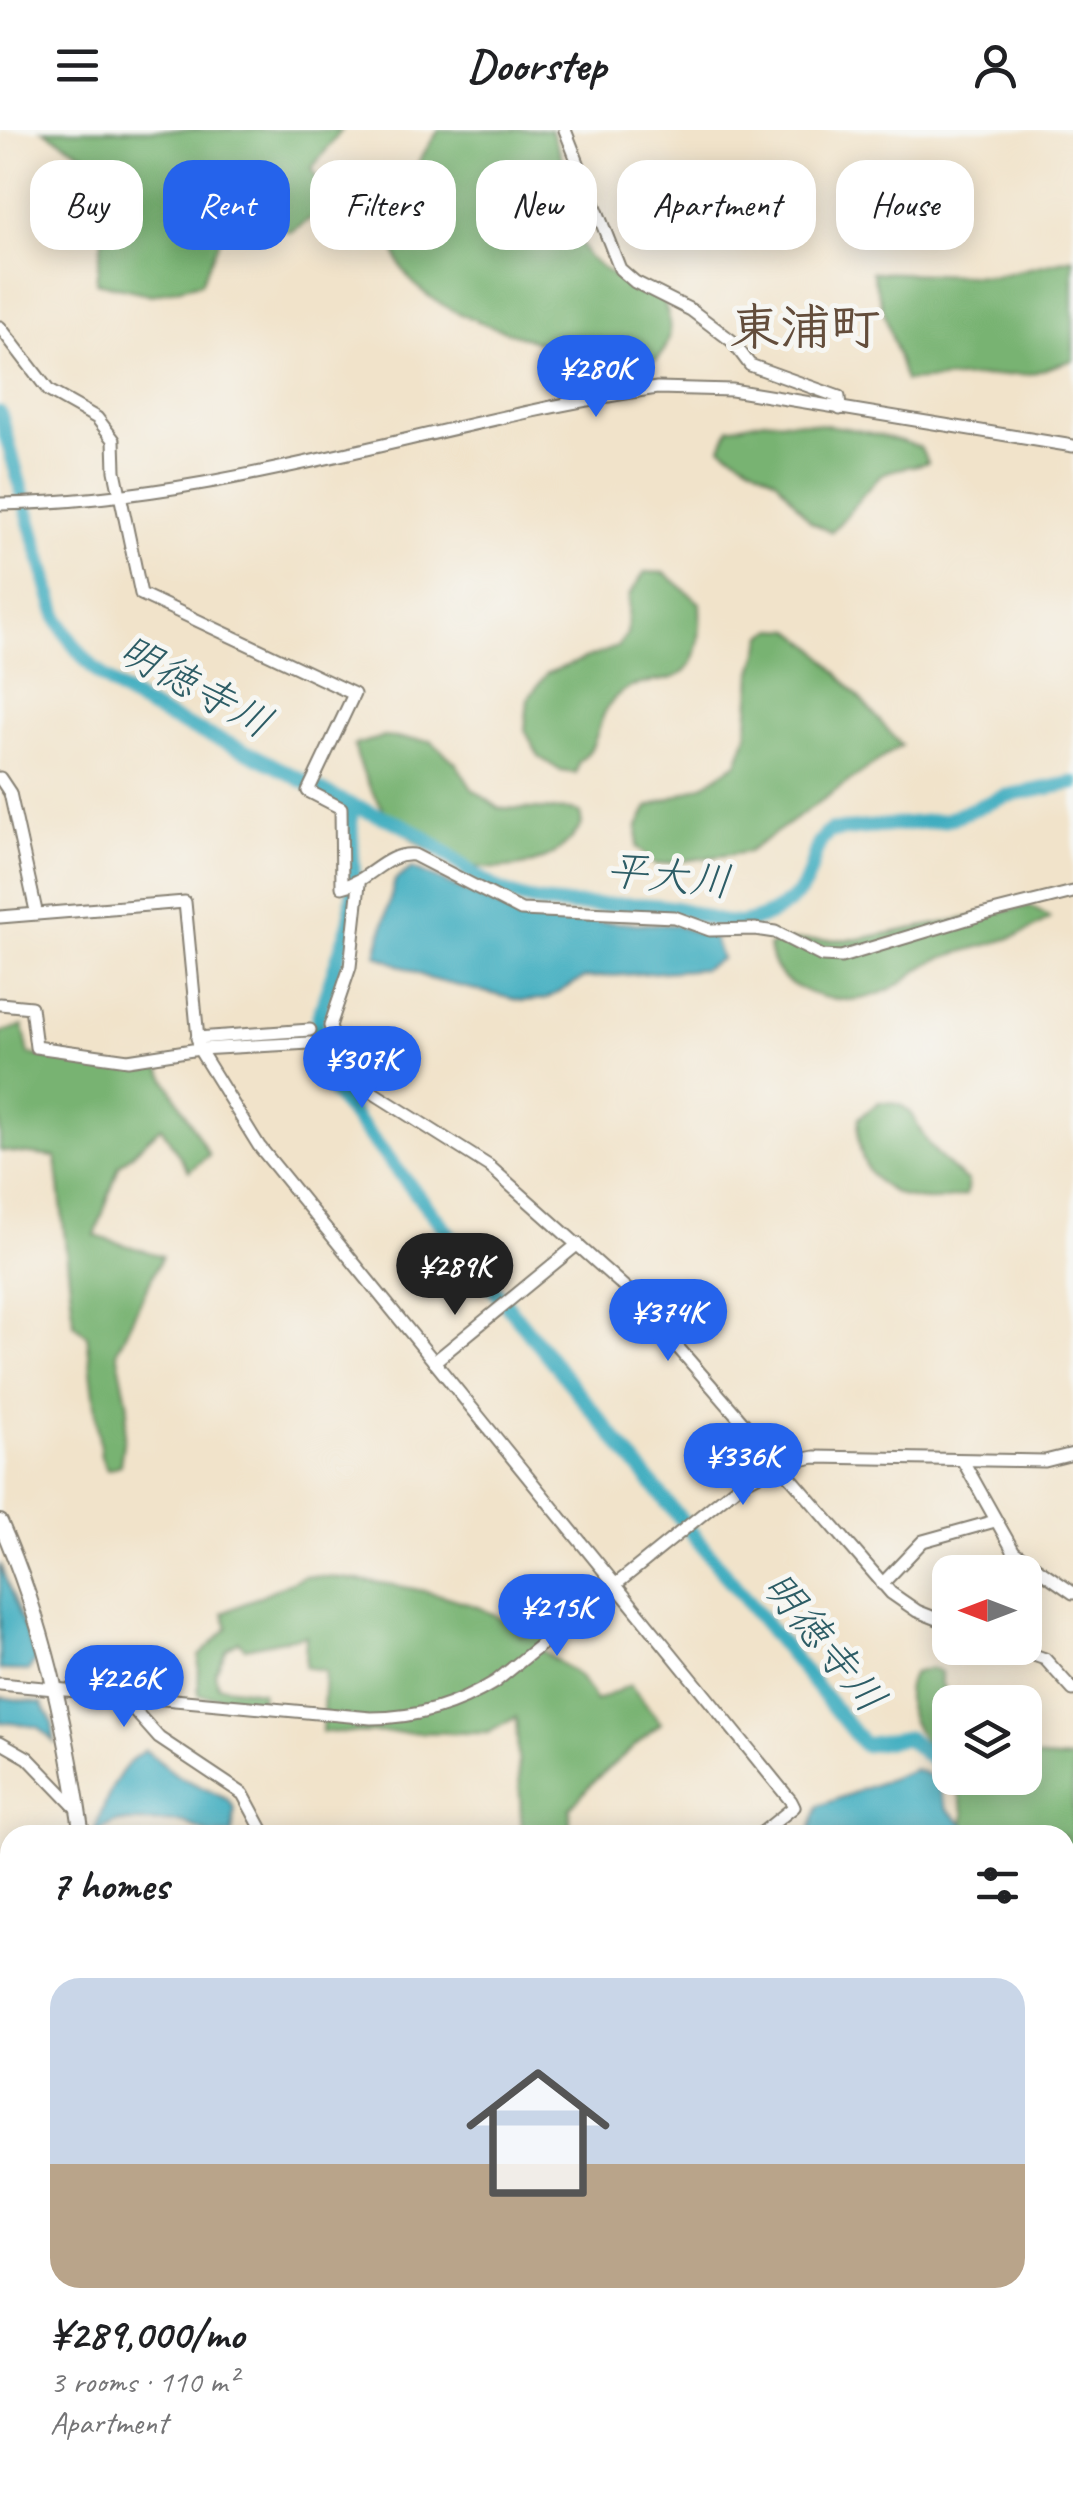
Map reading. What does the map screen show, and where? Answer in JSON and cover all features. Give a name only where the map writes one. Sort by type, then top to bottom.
[{"type":"main road","points":[[0,1522],[21,1570],[57,1691],[81,1825]]},
{"type":"street","points":[[565,130],[608,231],[613,260],[620,269],[635,282],[692,310],[732,341],[750,365],[839,397],[840,409]]},
{"type":"street","points":[[0,328],[50,391],[97,418],[114,440],[115,471],[124,498],[141,594],[354,694],[308,791],[341,808],[343,887],[359,884],[391,858],[414,855],[521,910],[674,917],[710,930],[755,929],[774,932],[831,957],[1073,892]]},
{"type":"street","points":[[0,504],[124,498],[657,388],[732,390],[1073,446]]},
{"type":"street","points":[[0,778],[10,794],[36,911]]},
{"type":"street","points":[[359,884],[350,967],[330,1026],[343,1062],[364,1087],[489,1166],[578,1244],[676,1342],[882,1584],[900,1601],[932,1616]]},
{"type":"street","points":[[0,916],[186,902],[198,1043],[259,1146],[791,1802],[794,1807],[772,1825]]},
{"type":"street","points":[[0,1004],[32,1007],[35,1044],[40,1048],[128,1060],[198,1043],[310,1037]]},
{"type":"street","points":[[434,1362],[578,1244]]},
{"type":"street","points":[[0,1684],[370,1718],[428,1712],[458,1702],[495,1682],[740,1484],[778,1464],[815,1458],[1045,1461],[1073,1454]]},
{"type":"street","points":[[963,1461],[1014,1552],[1073,1592]]},
{"type":"street","points":[[882,1584],[923,1541],[996,1520]]},
{"type":"street","points":[[1042,1660],[1055,1666],[1073,1690]]},
{"type":"street","points":[[120,1694],[160,1738],[244,1794],[260,1825]]},
{"type":"street","points":[[0,1742],[28,1758],[79,1811]]},
{"type":"green space","points":[[43,130],[342,130],[318,160],[310,160],[310,219],[290,232],[290,160],[163,160],[163,250],[215,250],[201,283],[152,295],[96,282],[101,250],[143,250],[143,160],[93,160]]},
{"type":"green space","points":[[439,130],[551,130],[563,160],[476,160],[476,250],[584,250],[615,277],[662,296],[670,330],[662,353],[656,360],[594,361],[470,318],[436,301],[412,282],[396,250],[456,250],[456,160],[420,160]]},
{"type":"green space","points":[[1073,258],[1073,360],[1030,374],[905,381],[872,272],[995,276]]},
{"type":"green space","points":[[764,420],[823,424],[881,436],[920,447],[928,462],[882,475],[831,532],[811,522],[777,480],[721,447],[729,428]]},
{"type":"green space","points":[[645,572],[665,573],[700,603],[699,638],[693,660],[684,672],[671,678],[625,690],[606,710],[595,741],[579,761],[576,773],[561,771],[539,757],[525,730],[528,699],[547,673],[617,647],[627,634],[629,596]]},
{"type":"green space","points":[[775,629],[792,630],[816,649],[901,745],[748,852],[655,865],[637,847],[638,826],[648,807],[702,786],[737,763],[747,736],[752,675],[764,635]]},
{"type":"green space","points":[[384,737],[431,741],[456,763],[472,789],[499,808],[572,810],[580,813],[582,824],[556,852],[521,866],[491,868],[437,855],[393,822],[363,773],[354,745]]},
{"type":"green space","points":[[1030,906],[1050,918],[1008,939],[934,961],[888,990],[863,999],[825,998],[792,984],[778,972],[769,946],[784,941],[859,939]]},
{"type":"green space","points":[[23,1026],[29,1054],[117,1069],[158,1065],[209,1155],[189,1171],[161,1127],[119,1166],[95,1236],[162,1256],[117,1351],[128,1406],[120,1465],[107,1470],[101,1457],[87,1335],[74,1324],[56,1157],[0,1151],[0,1033]]},
{"type":"green space","points":[[879,1102],[899,1105],[910,1113],[932,1149],[968,1182],[966,1195],[922,1200],[903,1196],[873,1177],[859,1142],[859,1118]]},
{"type":"green space","points":[[304,1576],[388,1584],[452,1598],[505,1621],[521,1636],[571,1618],[540,1649],[579,1676],[596,1701],[630,1685],[661,1723],[593,1782],[570,1808],[570,1825],[521,1825],[516,1717],[488,1733],[322,1732],[325,1671],[305,1667],[306,1635],[245,1648],[239,1641],[227,1649],[215,1673],[218,1686],[262,1692],[261,1702],[198,1695],[199,1656],[228,1628],[223,1613]]},
{"type":"green space","points":[[931,1668],[941,1673],[942,1685],[932,1685],[932,1751],[910,1713],[908,1686],[913,1673]]},
{"type":"green space","points":[[1042,1758],[1073,1760],[1073,1825],[962,1825],[965,1814],[959,1795],[1042,1795]]},
{"type":"water","points":[[412,868],[528,919],[674,925],[714,938],[721,959],[703,969],[584,978],[546,999],[522,1001],[430,979],[376,955],[395,880]]},
{"type":"water","points":[[0,1564],[36,1660],[28,1671],[0,1670]]},
{"type":"water","points":[[0,1697],[42,1703],[52,1722],[55,1743],[38,1727],[0,1722]]},
{"type":"water","points":[[145,1750],[178,1776],[229,1800],[235,1809],[233,1825],[97,1825],[118,1777]]},
{"type":"water","points":[[915,1769],[932,1777],[932,1795],[942,1795],[947,1808],[965,1825],[812,1825],[819,1806]]},
{"type":"waterway","name":"平大川","points":[[0,413],[57,617],[90,665],[157,712],[408,828],[482,880],[509,894],[550,904],[655,905],[741,923],[781,908],[798,894],[818,847],[830,831],[946,820],[1006,796],[1073,783]]},
{"type":"waterway","name":"明徳寺川","points":[[350,805],[354,882],[350,921],[318,1018],[316,1070],[864,1745],[907,1738],[932,1759]]},
{"type":"district","name":"東浦町","points":[[805,326]]}]
